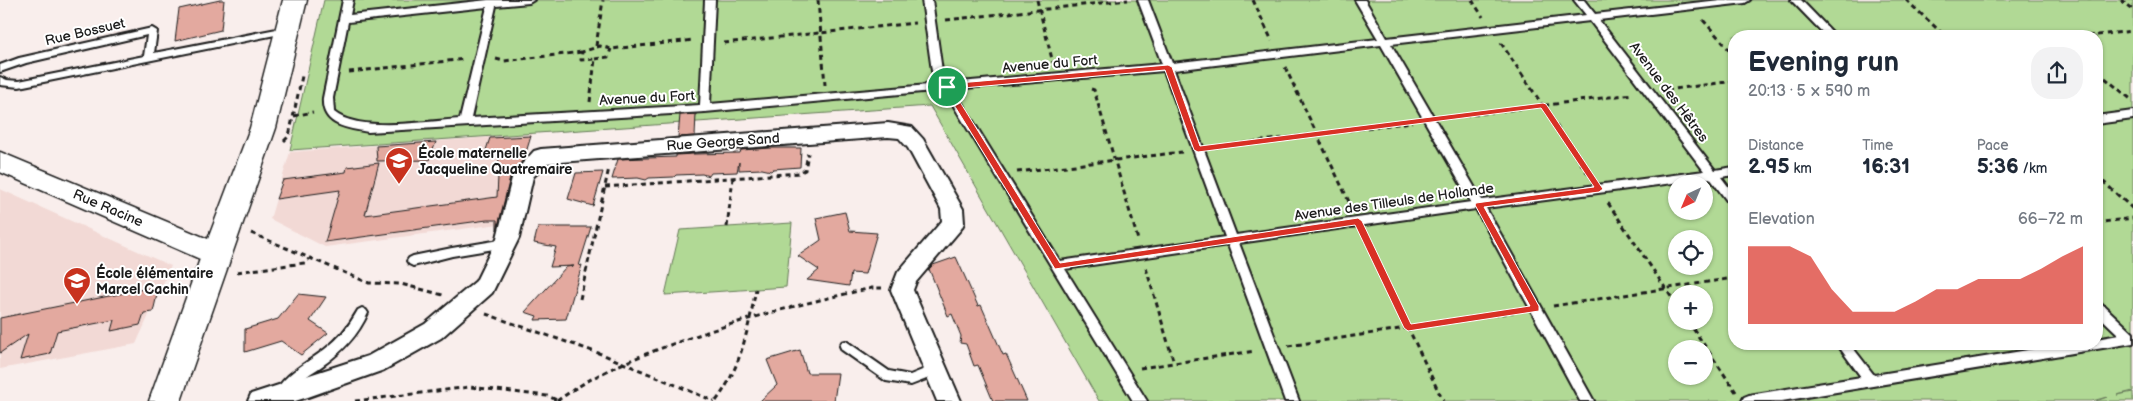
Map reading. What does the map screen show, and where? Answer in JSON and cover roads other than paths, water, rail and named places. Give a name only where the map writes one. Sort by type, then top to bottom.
[{"type":"main road","points":[[165,401],[214,260],[263,128],[295,0]]},
{"type":"main road","name":"Rue Racine","points":[[0,161],[214,260]]},
{"type":"street","name":"Rue George Sand","points":[[506,243],[522,174],[541,156],[888,130],[905,132],[916,144],[952,209],[953,223],[906,278],[902,290],[937,369]]},
{"type":"street","points":[[269,398],[376,364],[433,331],[484,286],[506,243]]},
{"type":"street","points":[[937,369],[949,401]]},
{"type":"lane","points":[[348,0],[344,20],[493,2],[529,0]]},
{"type":"lane","points":[[705,108],[710,0]]},
{"type":"lane","points":[[927,0],[937,71],[1140,401]]},
{"type":"lane","points":[[1143,0],[1292,401]]},
{"type":"lane","points":[[1360,0],[1479,205],[1587,401]]},
{"type":"lane","name":"Avenue des Hêtres","points":[[1579,0],[1651,92],[1712,175]]},
{"type":"lane","name":"Avenue du Fort","points":[[344,20],[328,98],[328,110],[333,116],[355,126],[368,128],[705,108],[1072,76],[1279,55],[1745,0]]},
{"type":"lane","points":[[1796,0],[1825,30]]},
{"type":"lane","points":[[465,121],[493,2]]},
{"type":"lane","points":[[0,80],[5,83],[19,84],[287,30]]},
{"type":"lane","name":"Rue Bossuet","points":[[0,69],[23,60],[152,31],[149,57]]},
{"type":"lane","points":[[2103,119],[2133,115]]},
{"type":"lane","name":"Avenue des Tilleuls de Hollande","points":[[1712,175],[1728,172]]},
{"type":"lane","name":"Avenue des Hêtres","points":[[1713,176],[1728,195]]},
{"type":"lane","name":"Avenue des Tilleuls de Hollande","points":[[1058,266],[1358,221],[1668,180]]},
{"type":"lane","points":[[413,261],[506,243]]},
{"type":"lane","points":[[2103,312],[2131,338]]},
{"type":"lane","points":[[269,398],[285,383],[318,362],[341,344],[358,325],[362,313]]},
{"type":"lane","points":[[2103,343],[2131,338]]},
{"type":"lane","points":[[846,346],[886,376],[912,380],[937,369]]},
{"type":"lane","points":[[1848,350],[1871,381]]},
{"type":"lane","points":[[1749,401],[2060,350]]},
{"type":"place","name":"École maternelle Jacqueline Quatremaire","points":[[399,185]]},
{"type":"place","name":"École élémentaire Marcel Cachin","points":[[77,305]]}]
